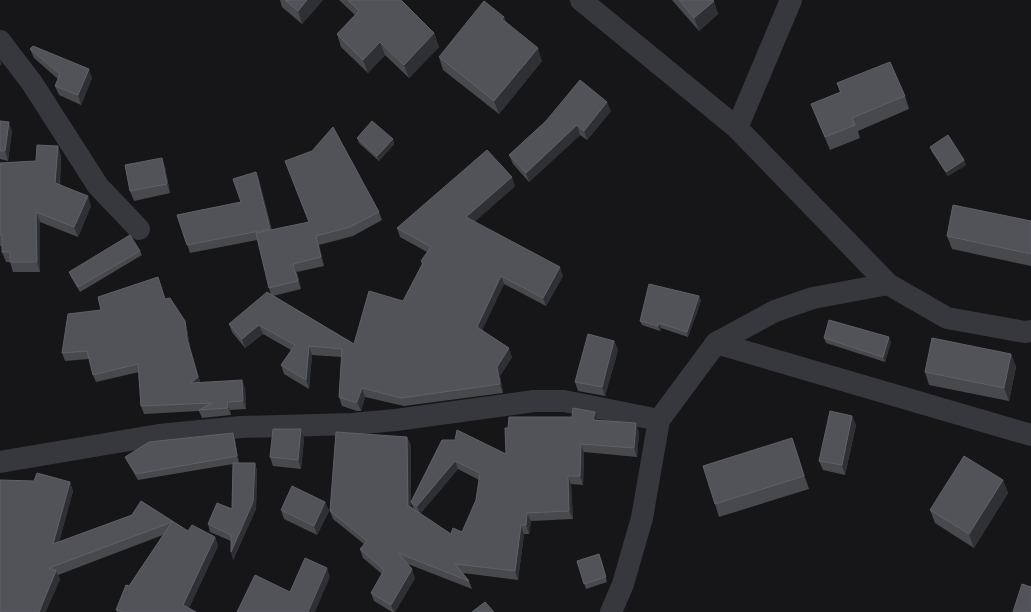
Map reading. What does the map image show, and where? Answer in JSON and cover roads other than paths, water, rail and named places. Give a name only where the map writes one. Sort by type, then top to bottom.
[{"type":"street","points":[[581,0],[737,128],[888,284],[947,318],[1031,332]]},
{"type":"street","points":[[737,128],[791,0]]},
{"type":"street","points":[[0,41],[32,83],[98,186],[140,229]]},
{"type":"street","points":[[611,612],[623,584],[642,518],[659,420],[716,343],[776,311],[813,298],[888,284]]},
{"type":"street","points":[[716,343],[1031,435]]},
{"type":"street","points":[[0,462],[159,436],[240,427],[352,424],[396,420],[534,401],[564,401],[659,420]]}]
